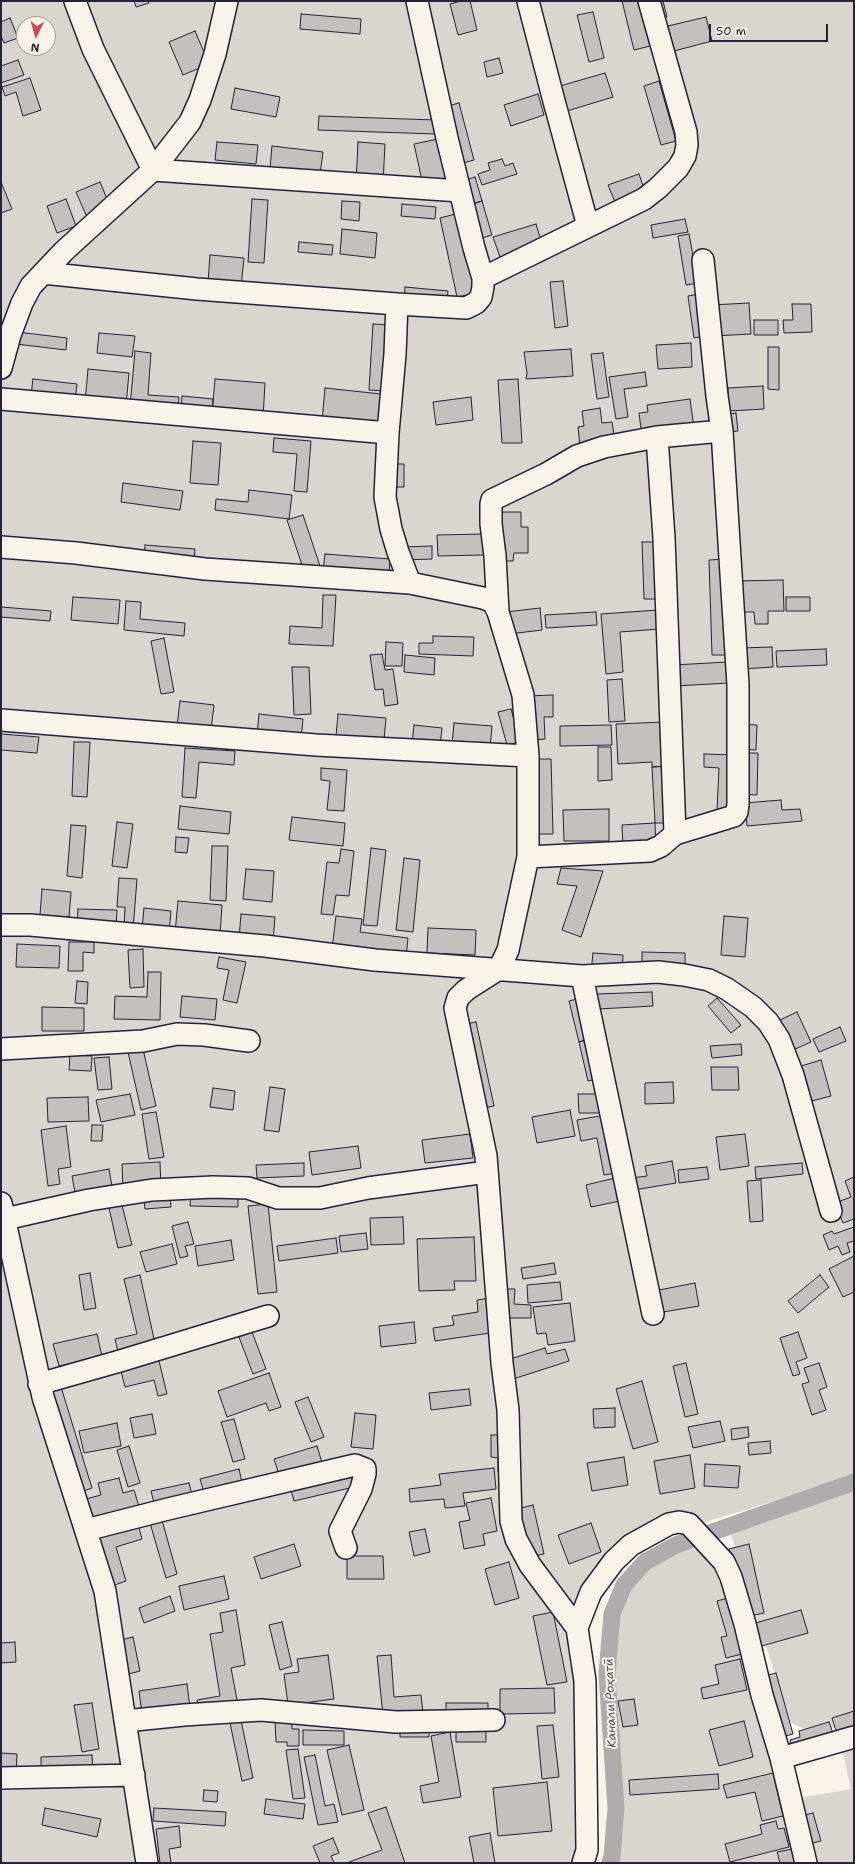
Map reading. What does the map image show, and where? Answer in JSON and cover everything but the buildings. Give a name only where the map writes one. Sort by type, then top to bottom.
[{"type":"street","points":[[75,1],[93,49],[153,170]]},
{"type":"street","points":[[213,1],[222,24]]},
{"type":"street","points":[[1,368],[10,335],[22,303],[31,286],[64,251],[153,170],[190,122],[216,54],[227,1]]},
{"type":"street","points":[[43,273],[197,288],[397,304],[466,308],[476,303],[481,297],[484,287],[484,278],[474,248],[460,191],[417,1]]},
{"type":"street","points":[[528,1],[588,226]]},
{"type":"street","points":[[484,278],[644,199],[658,188],[678,168],[685,156],[687,145],[686,132],[649,1]]},
{"type":"street","points":[[153,170],[266,179],[460,191]]},
{"type":"street","points":[[528,857],[650,851],[661,846],[675,834],[734,816],[737,812],[738,685],[722,431],[703,260]]},
{"type":"street","points":[[397,304],[385,497],[391,529],[410,583]]},
{"type":"street","points":[[1,399],[388,433]]},
{"type":"street","points":[[498,612],[495,556],[491,524],[492,500],[546,474],[577,456],[604,447],[657,437],[722,431]]},
{"type":"street","points":[[657,437],[664,538],[675,834]]},
{"type":"street","points":[[1,547],[76,553],[205,569],[410,583],[483,598],[493,602],[498,612],[524,695],[528,756],[528,857],[508,950],[499,969],[466,990],[458,998],[455,1008],[486,1156],[502,1363],[508,1410],[511,1521],[516,1539],[530,1565],[577,1628],[585,1681],[587,1850],[583,1863]]},
{"type":"street","points":[[1,720],[316,745],[528,756]]},
{"type":"street","points":[[1,925],[30,925],[257,945],[375,960],[582,976],[658,972],[709,980],[727,989],[762,1015],[773,1029],[789,1062],[830,1210]]},
{"type":"street","points":[[582,976],[653,1314]]},
{"type":"street","points":[[1,1049],[144,1041],[177,1034],[204,1035],[249,1041]]},
{"type":"street","points":[[147,1863],[105,1591],[86,1530],[63,1466],[39,1384],[3,1211],[152,1190],[213,1187],[248,1188],[278,1198],[320,1198],[368,1188],[487,1172]]},
{"type":"street","points":[[39,1384],[128,1359],[268,1316]]},
{"type":"street","points":[[86,1530],[355,1465],[365,1469],[365,1474],[361,1489],[340,1531],[346,1548]]},
{"type":"street","points":[[577,1628],[591,1592],[614,1561],[631,1545],[669,1524],[679,1522],[689,1524],[724,1562],[731,1577],[745,1624],[762,1695],[781,1758],[806,1863]]},
{"type":"street","points":[[125,1721],[261,1710],[396,1722],[494,1720]]},
{"type":"street","points":[[781,1758],[854,1737]]},
{"type":"street","points":[[1,1778],[134,1775]]},
{"type":"shaded area","points":[[1,1],[854,1],[854,1477],[688,1527],[661,1531],[592,1595],[582,1642],[589,1863],[1,1863]]},
{"type":"shaded area","points":[[854,1486],[854,1722],[813,1733],[790,1722],[731,1534]]},
{"type":"shaded area","points":[[676,1545],[715,1554],[804,1863],[610,1863],[612,1857],[616,1808],[607,1675],[612,1614],[624,1585],[645,1562]]},
{"type":"shaded area","points":[[854,1747],[854,1863],[817,1863],[800,1798],[851,1789],[842,1749]]},
{"type":"waterway","name":"Канали Роҳатӣ","points":[[610,1863],[612,1857],[616,1808],[607,1674],[612,1614],[624,1585],[645,1562],[676,1545],[854,1482]]}]
